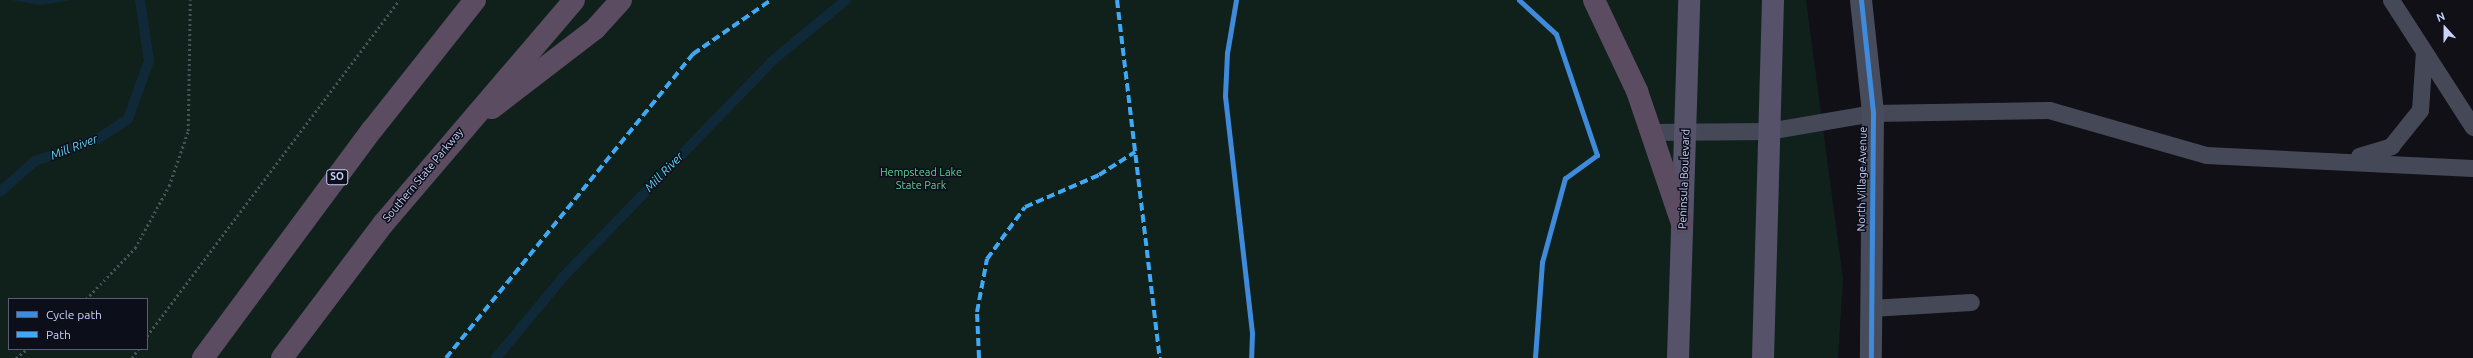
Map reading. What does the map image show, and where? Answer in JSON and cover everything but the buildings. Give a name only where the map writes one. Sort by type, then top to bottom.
[{"type":"highway","name":"SO","points":[[203,358],[363,142],[475,0]]},
{"type":"highway","name":"Southern State Parkway","points":[[282,358],[383,224],[458,134],[574,0]]},
{"type":"highway","points":[[458,134],[595,29],[621,0]]},
{"type":"highway","points":[[1594,0],[1624,60],[1651,132],[1682,223]]},
{"type":"main road","name":"Peninsula Boulevard","points":[[1678,358],[1689,0]]},
{"type":"main road","points":[[1763,358],[1768,131],[1773,0]]},
{"type":"street","name":"North Village Avenue","points":[[1861,0],[1873,114],[1870,358]]},
{"type":"lane","points":[[2391,0],[2473,126]]},
{"type":"lane","points":[[2348,159],[2391,146],[2420,110],[2424,52]]},
{"type":"lane","points":[[1651,132],[1686,130],[1768,131],[1873,114],[2049,110],[2206,155],[2304,160],[2348,159],[2473,168]]},
{"type":"lane","points":[[1871,308],[1971,302]]},
{"type":"path","points":[[87,298],[135,248],[169,186],[181,152],[188,131],[190,0]]},
{"type":"path","points":[[148,335],[399,0]]},
{"type":"path","points":[[16,358],[26,350]]},
{"type":"green space","name":"Hempstead Lake State Park","points":[[0,0],[1806,0],[1843,279],[1838,358],[0,358]]},
{"type":"water","points":[[11,0],[72,0],[40,5]]},
{"type":"waterway","name":"Mill River","points":[[0,192],[35,161],[96,140],[128,119],[149,61],[140,0]]},
{"type":"waterway","name":"Mill River","points":[[496,358],[564,276],[772,61],[846,0]]},
{"type":"marked path","points":[[446,358],[693,54],[771,0]]},
{"type":"marked path","points":[[1117,0],[1160,358]]},
{"type":"marked path","points":[[979,358],[977,312],[987,259],[1025,207],[1099,175],[1135,152]]},
{"type":"cycle path","points":[[1236,0],[1227,53],[1225,96],[1252,333],[1251,358]]},
{"type":"cycle path","points":[[1519,0],[1556,34],[1597,155],[1565,178],[1542,262],[1535,358]]},
{"type":"cycle path","points":[[1861,0],[1873,113],[1871,358]]}]
